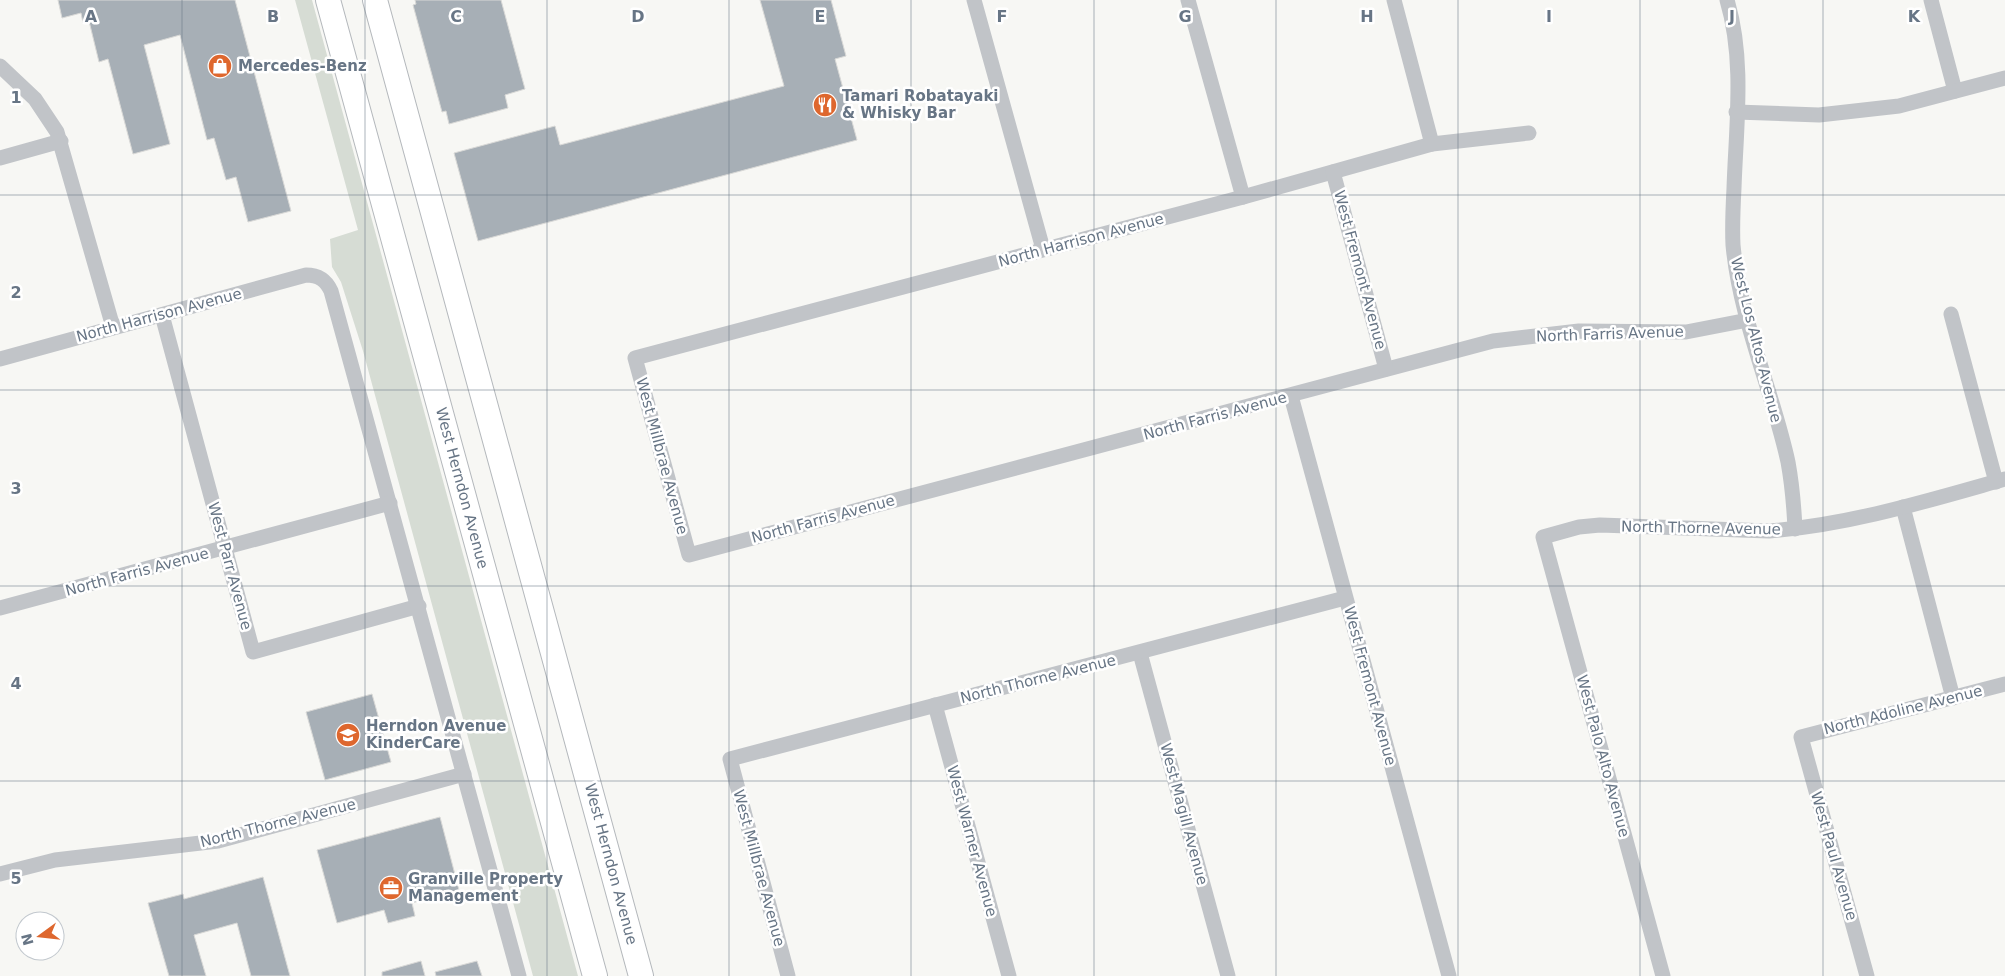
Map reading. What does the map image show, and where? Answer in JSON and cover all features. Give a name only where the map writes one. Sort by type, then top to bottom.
[{"type":"main road","name":"West Herndon Avenue","points":[[328,0],[595,976]]},
{"type":"main road","name":"West Herndon Avenue","points":[[375,0],[641,976]]},
{"type":"street","points":[[974,0],[1043,249]]},
{"type":"street","points":[[1188,0],[1243,197]]},
{"type":"street","points":[[1394,0],[1432,144]]},
{"type":"street","name":"West Los Altos Avenue","points":[[1727,0],[1735,36],[1736,112],[1733,244],[1736,270],[1787,461],[1793,495],[1795,529]]},
{"type":"street","points":[[1931,0],[1955,91]]},
{"type":"street","points":[[0,66],[35,99],[51,122],[60,141],[113,328]]},
{"type":"street","points":[[1736,112],[1819,115],[1899,106],[2005,78]]},
{"type":"street","name":"North Harrison Avenue","points":[[634,358],[1243,197],[1432,144],[1529,133]]},
{"type":"street","points":[[0,158],[60,141]]},
{"type":"street","name":"West Fremont Avenue","points":[[1334,172],[1386,368]]},
{"type":"street","name":"North Harrison Avenue","points":[[0,359],[306,276],[319,277],[327,282],[331,292],[390,503]]},
{"type":"street","name":"West Parr Avenue","points":[[162,314],[253,652],[419,606]]},
{"type":"street","points":[[1951,314],[2000,481]]},
{"type":"street","name":"North Farris Avenue","points":[[688,555],[1493,341],[1580,331],[1686,332],[1748,320]]},
{"type":"street","name":"West Millbrae Avenue","points":[[634,358],[688,555]]},
{"type":"street","name":"West Fremont Avenue","points":[[1291,396],[1449,976]]},
{"type":"street","name":"North Thorne Avenue","points":[[1543,537],[1579,527],[1600,525],[1769,531],[1795,529],[1860,518],[2000,481]]},
{"type":"street","points":[[390,503],[519,976]]},
{"type":"street","name":"North Farris Avenue","points":[[0,608],[225,549],[390,503]]},
{"type":"street","points":[[1903,507],[1954,698]]},
{"type":"street","name":"West Palo Alto Avenue","points":[[1543,537],[1663,976]]},
{"type":"street","name":"North Thorne Avenue","points":[[730,759],[1346,598]]},
{"type":"street","name":"West Magill Avenue","points":[[1140,653],[1228,976]]},
{"type":"street","name":"North Adoline Avenue","points":[[1801,737],[2005,684]]},
{"type":"street","name":"West Warner Avenue","points":[[935,705],[1009,976]]},
{"type":"street","name":"West Paul Avenue","points":[[1801,737],[1867,976]]},
{"type":"street","name":"West Millbrae Avenue","points":[[730,759],[788,976]]},
{"type":"street","name":"North Thorne Avenue","points":[[0,874],[55,860],[218,841],[464,774]]},
{"type":"shaded area","points":[[295,0],[312,0],[578,976],[533,976],[363,351],[341,282],[332,267],[330,239],[358,230]]},
{"type":"building","points":[[58,0],[235,0],[291,211],[248,222],[236,177],[226,180],[214,138],[207,140],[180,35],[144,45],[170,144],[133,154],[108,59],[99,62],[89,21],[83,23],[81,13],[62,18]]},
{"type":"building","points":[[415,0],[501,0],[525,89],[505,95],[508,108],[449,124],[446,111],[442,112],[413,5],[416,4]]},
{"type":"building","points":[[760,0],[831,0],[846,56],[835,59],[857,140],[478,241],[454,153],[555,126],[560,145],[784,86]]},
{"type":"building","points":[[372,694],[391,762],[325,780],[306,712]]},
{"type":"building","points":[[440,817],[459,890],[412,903],[415,916],[388,923],[384,910],[337,923],[317,850]]},
{"type":"building","points":[[263,877],[290,976],[251,976],[237,923],[194,935],[206,976],[169,976],[148,903],[183,894],[184,899]]},
{"type":"building","points":[[421,961],[425,976],[382,976],[382,972]]},
{"type":"building","points":[[477,961],[482,976],[436,976],[435,972]]},
{"type":"place","name":"Mercedes-Benz","points":[[220,66]]},
{"type":"place","name":"Tamari Robatayaki & Whisky Bar","points":[[825,105]]},
{"type":"place","name":"Herndon Avenue KinderCare","points":[[348,735]]},
{"type":"place","name":"Granville Property Management","points":[[391,888]]}]
